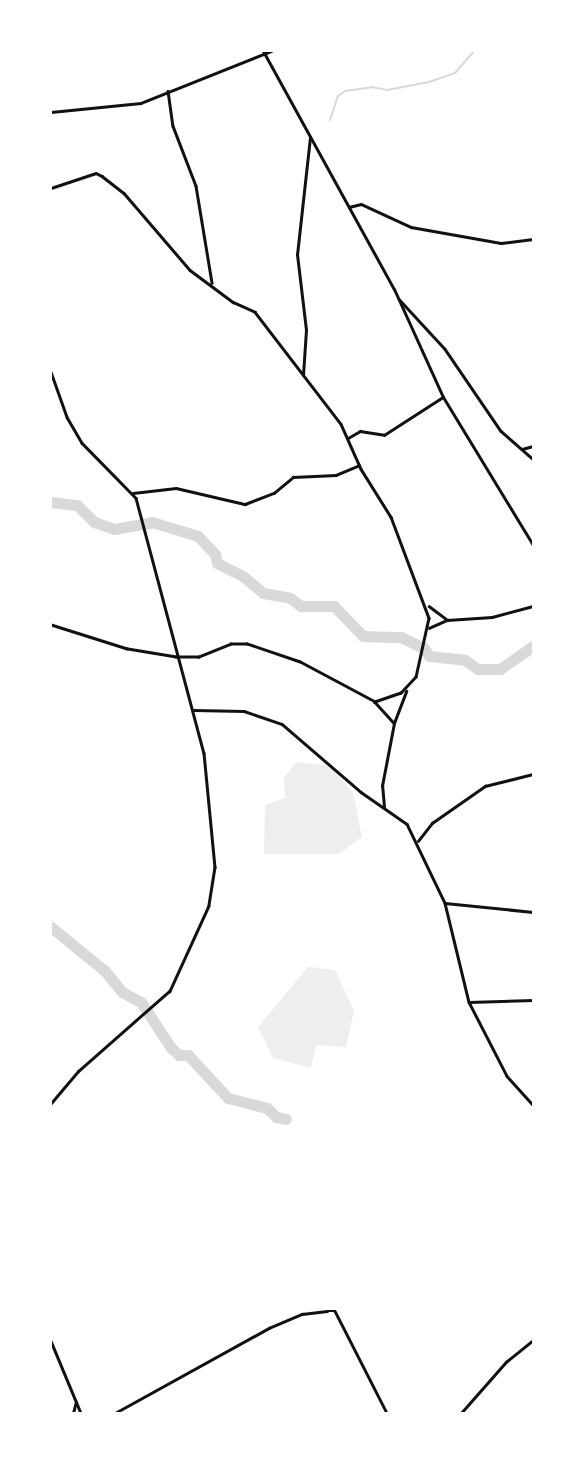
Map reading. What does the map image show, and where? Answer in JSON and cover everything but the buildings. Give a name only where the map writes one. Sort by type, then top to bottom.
[{"type":"street","points":[[51,112],[128,106],[271,51]]},
{"type":"street","points":[[264,53],[311,135],[398,298],[443,397],[533,546]]},
{"type":"street","points":[[168,91],[173,126],[196,186],[212,283]]},
{"type":"street","points":[[303,375],[306,330],[296,255],[311,135]]},
{"type":"street","points":[[51,188],[90,174],[102,176],[124,193],[190,270],[212,283],[233,302],[255,312],[348,438],[359,465],[385,505],[428,605],[429,628],[420,667],[406,690],[394,722],[382,786],[384,807]]},
{"type":"street","points":[[349,206],[361,204],[410,227],[501,243],[533,239]]},
{"type":"street","points":[[398,298],[445,349],[486,412],[521,450],[533,459]]},
{"type":"street","points":[[51,372],[67,417],[82,443],[133,493],[176,657],[194,710],[207,767],[215,853],[210,906],[164,998],[79,1071],[51,1104]]},
{"type":"street","points":[[348,438],[360,431],[384,436],[443,397]]},
{"type":"street","points":[[521,450],[533,446]]},
{"type":"street","points":[[133,493],[176,488],[245,504],[274,493],[293,477],[336,475],[359,465]]},
{"type":"street","points":[[428,605],[447,620]]},
{"type":"street","points":[[429,628],[447,620],[492,617],[533,606]]},
{"type":"street","points":[[51,625],[128,649],[176,657],[199,657],[230,644],[247,644],[300,662],[375,702],[394,722]]},
{"type":"street","points":[[375,702],[406,690]]},
{"type":"street","points":[[194,710],[244,711],[277,720],[407,824],[418,841],[444,902],[469,1002],[507,1076],[533,1105]]},
{"type":"street","points":[[418,841],[432,823],[486,786],[533,774]]},
{"type":"street","points":[[444,902],[533,912]]},
{"type":"street","points":[[469,1002],[533,1000]]},
{"type":"street","points":[[115,1413],[269,1328],[302,1314],[335,1311],[387,1413]]},
{"type":"street","points":[[460,1413],[506,1362],[533,1340]]},
{"type":"street","points":[[51,1341],[81,1413]]},
{"type":"street","points":[[73,1413],[76,1402]]},
{"type":"shaded area","points":[[297,762],[330,766],[353,793],[362,837],[339,854],[264,854],[265,805],[285,798],[284,777]]},
{"type":"shaded area","points":[[308,967],[335,970],[354,1011],[346,1047],[316,1045],[311,1068],[273,1058],[258,1027]]},
{"type":"waterway","points":[[330,120],[338,96],[345,91],[372,87],[387,90],[429,82],[455,73],[474,51]]},
{"type":"waterway","points":[[51,502],[77,505],[94,522],[114,529],[152,522],[198,536],[215,554],[217,563],[244,577],[263,593],[290,598],[301,606],[334,606],[363,636],[401,637],[424,648],[429,656],[465,660],[478,669],[500,669],[533,646]]},
{"type":"waterway","points":[[51,927],[105,971],[122,992],[141,1002],[171,1048],[179,1055],[188,1055],[228,1098],[267,1108],[276,1117],[286,1119]]}]
